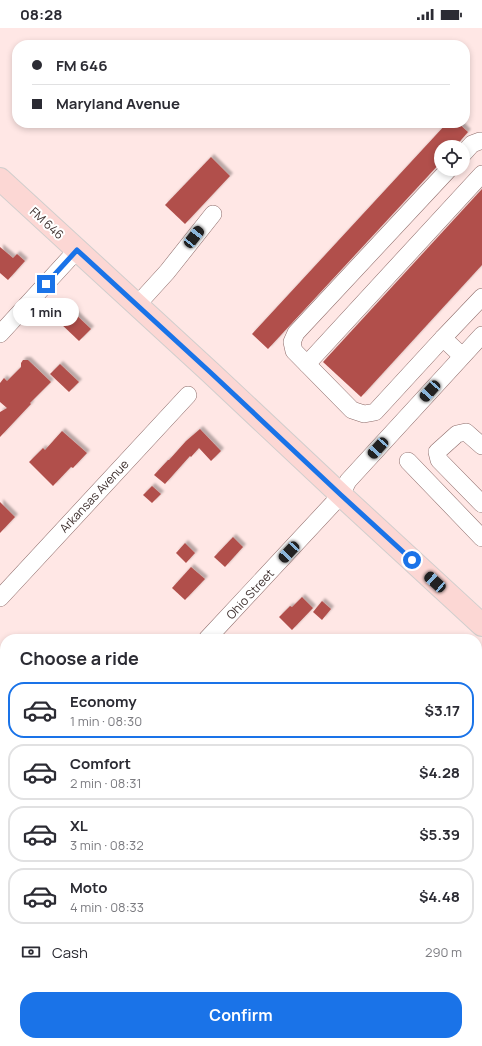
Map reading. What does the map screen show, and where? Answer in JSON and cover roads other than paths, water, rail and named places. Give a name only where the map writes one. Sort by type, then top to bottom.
[{"type":"main road","name":"FM 646","points":[[0,180],[216,377],[482,625]]},
{"type":"street","points":[[470,146],[480,141],[482,142]]},
{"type":"street","points":[[307,364],[482,174]]},
{"type":"street","points":[[442,176],[296,333],[292,342],[294,351],[352,410],[364,414],[375,412],[482,296]]},
{"type":"street","points":[[137,305],[167,272],[213,214]]},
{"type":"street","points":[[0,334],[77,250]]},
{"type":"street","name":"Ohio Street","points":[[212,634],[341,495],[348,482],[482,335]]},
{"type":"street","points":[[443,338],[462,356]]},
{"type":"street","name":"Arkansas Avenue","points":[[0,598],[188,395]]},
{"type":"street","points":[[482,446],[466,432],[457,434],[437,452],[439,460],[482,504]]},
{"type":"street","points":[[408,461],[482,538]]}]
